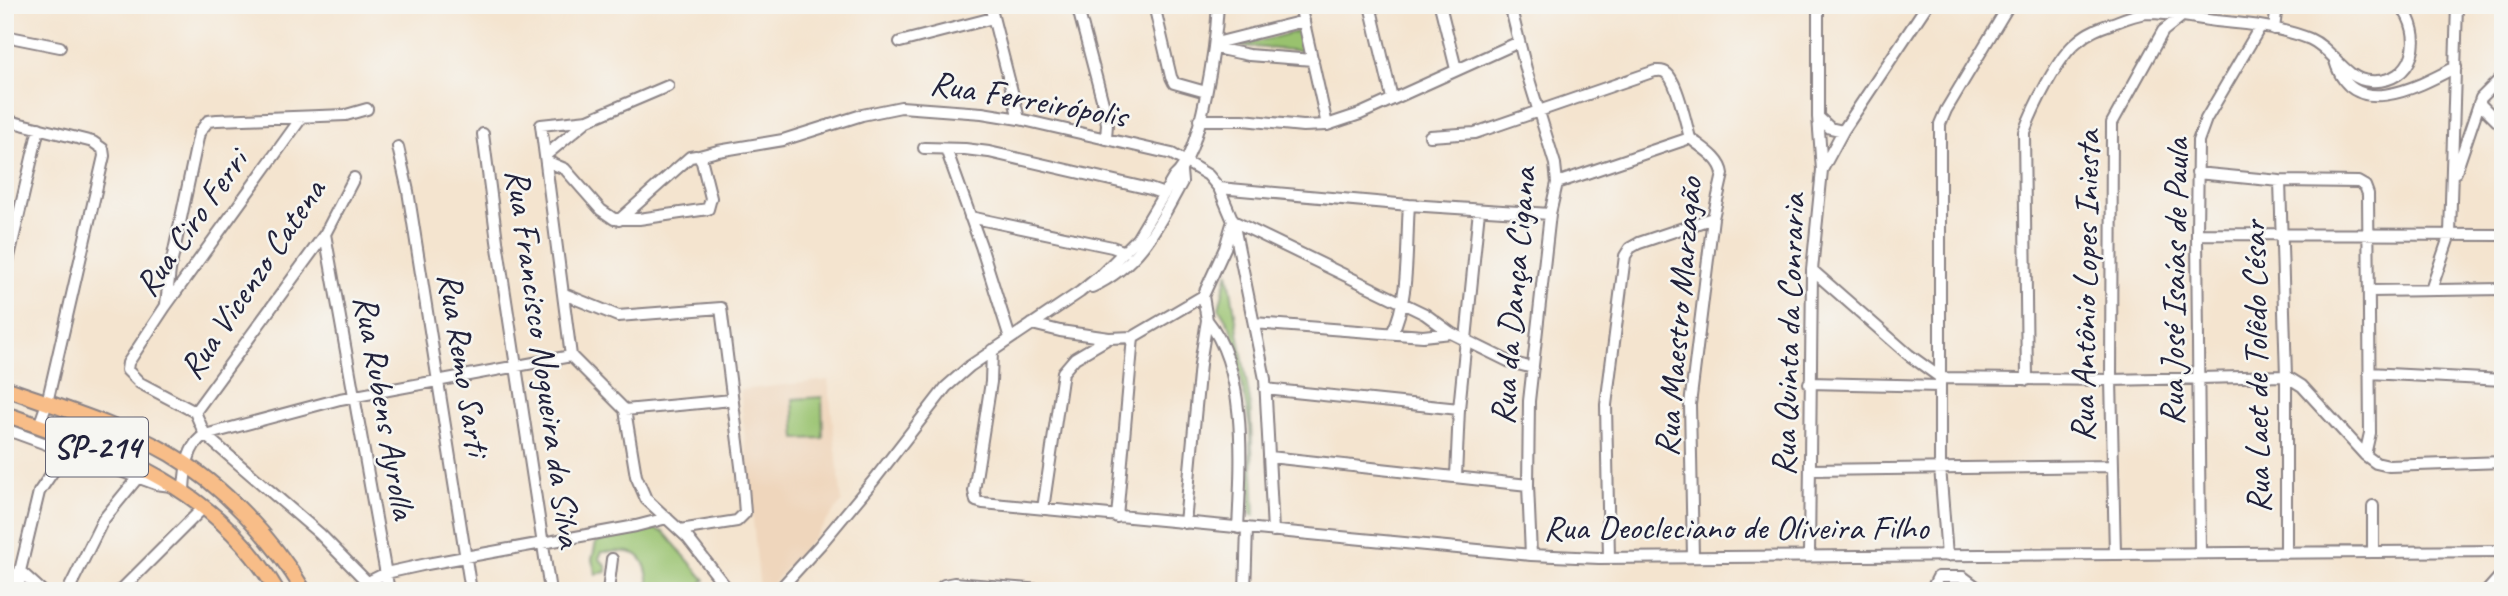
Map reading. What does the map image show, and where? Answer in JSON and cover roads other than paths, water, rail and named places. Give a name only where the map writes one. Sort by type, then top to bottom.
[{"type":"main road","name":"SP-214","points":[[5,388],[137,439],[187,465],[269,540],[304,591]]},
{"type":"main road","name":"SP-214","points":[[5,414],[123,458],[179,487],[237,537],[261,565],[272,589]]},
{"type":"street","points":[[990,5],[1019,120]]},
{"type":"street","points":[[1077,5],[1104,107],[1106,139]]},
{"type":"street","points":[[1154,5],[1174,83],[1206,92]]},
{"type":"street","points":[[778,591],[880,481],[946,387],[1010,338],[1080,292],[1122,270],[1142,251],[1182,182],[1183,166],[1206,92],[1215,46],[1218,5]]},
{"type":"street","points":[[1300,5],[1327,125]]},
{"type":"street","points":[[1370,5],[1392,98]]},
{"type":"street","points":[[1440,5],[1456,69]]},
{"type":"street","name":"Rua da Dança Cigana","points":[[1510,5],[1538,112],[1555,164],[1557,183],[1549,214],[1529,401],[1531,555]]},
{"type":"street","name":"Rua Quinta da Conraria","points":[[1809,555],[1812,270],[1822,170],[1818,117],[1818,5]]},
{"type":"street","points":[[1822,170],[1843,131],[1927,5]]},
{"type":"street","points":[[1947,556],[1940,467],[1940,124],[2009,5]]},
{"type":"street","points":[[2274,29],[2277,5]]},
{"type":"street","points":[[2027,380],[2024,132],[2029,116],[2075,43],[2090,32],[2130,16],[2145,13],[2182,16],[2274,29],[2313,40],[2361,80],[2384,80],[2407,65],[2413,54],[2413,25],[2400,5]]},
{"type":"street","points":[[2431,290],[2450,234],[2457,5]]},
{"type":"street","points":[[2145,13],[2164,32]]},
{"type":"street","name":"Rua Antônio Lopes Iniesta","points":[[2115,553],[2111,380],[2112,123],[2164,32],[2182,16]]},
{"type":"street","points":[[900,42],[993,18]]},
{"type":"street","points":[[1215,46],[1304,21]]},
{"type":"street","name":"Rua José Isaías de Paula","points":[[2200,553],[2197,234],[2199,141],[2206,119],[2260,27]]},
{"type":"street","points":[[5,36],[60,47]]},
{"type":"street","points":[[1199,120],[1327,125],[1360,114],[1519,42]]},
{"type":"street","points":[[1215,46],[1258,56],[1313,60]]},
{"type":"street","points":[[2334,57],[2338,72],[2351,89],[2375,95],[2412,89],[2456,67]]},
{"type":"street","points":[[1430,136],[1475,133],[1655,71],[1662,71],[1673,82],[1690,138],[1557,183]]},
{"type":"street","points":[[2453,180],[2482,96],[2503,76]]},
{"type":"street","points":[[668,86],[588,120],[541,125],[571,356],[625,410],[638,483],[646,499],[680,530],[729,591]]},
{"type":"street","points":[[2479,103],[2503,127]]},
{"type":"street","name":"Rua Ferreirópolis","points":[[697,156],[783,139],[888,108],[901,107],[982,113],[1172,154],[1183,166],[1208,175],[1219,188]]},
{"type":"street","points":[[165,307],[188,184],[199,133],[204,125],[217,120],[346,115],[367,109]]},
{"type":"street","name":"Rua Ciro Ferri","points":[[195,412],[140,383],[127,370],[128,363],[165,307],[302,117]]},
{"type":"street","points":[[1818,117],[1830,128],[1843,131]]},
{"type":"street","points":[[5,120],[93,142],[103,149],[104,156],[47,403],[39,426]]},
{"type":"street","points":[[545,158],[588,120]]},
{"type":"street","points":[[5,274],[39,128]]},
{"type":"street","name":"Rua Francisco Nogueira da Silva","points":[[483,134],[550,591]]},
{"type":"street","name":"Rua Maestro Marzagão","points":[[1690,138],[1722,166],[1722,184],[1713,218],[1690,405],[1693,557]]},
{"type":"street","name":"Rua Remo Sarti","points":[[398,148],[408,191],[471,591]]},
{"type":"street","points":[[925,148],[989,152],[1164,194]]},
{"type":"street","points":[[946,149],[1010,338]]},
{"type":"street","points":[[545,158],[565,169],[601,210],[619,220],[708,209],[711,198],[704,165],[697,156],[690,157],[619,220]]},
{"type":"street","points":[[1080,292],[1137,239],[1183,166]]},
{"type":"street","points":[[2197,173],[2280,181],[2362,183],[2368,194],[2371,291],[2370,433],[2365,455]]},
{"type":"street","name":"Rua Vicenzo Catena","points":[[195,412],[325,234],[354,178]]},
{"type":"street","name":"Rua Laet de Tolêdo César","points":[[2280,181],[2286,376],[2286,552]]},
{"type":"street","points":[[1273,531],[1265,389],[1233,221],[1219,188],[1549,214]]},
{"type":"street","points":[[1391,333],[1396,324],[1404,288],[1409,205]]},
{"type":"street","points":[[1456,476],[1459,409],[1468,341],[1479,210]]},
{"type":"street","points":[[970,216],[1125,252]]},
{"type":"street","points":[[1609,558],[1606,405],[1625,256],[1630,248],[1639,243],[1713,218]]},
{"type":"street","points":[[1185,523],[1206,320],[1203,296],[1225,248],[1233,221]]},
{"type":"street","points":[[1233,221],[1425,314],[1451,333],[1510,362],[1533,368]]},
{"type":"street","name":"Rua Rubens Ayrolla","points":[[325,234],[388,591]]},
{"type":"street","points":[[2197,234],[2503,234]]},
{"type":"street","points":[[1812,270],[1940,382]]},
{"type":"street","points":[[2371,291],[2503,289]]},
{"type":"street","points":[[564,294],[613,316],[721,308],[745,513],[737,521],[680,530]]},
{"type":"street","points":[[1032,324],[1109,338],[1133,337],[1203,296]]},
{"type":"street","points":[[1206,320],[1223,344],[1233,380],[1241,443],[1245,591]]},
{"type":"street","points":[[1254,323],[1437,336],[1451,333]]},
{"type":"street","points":[[1117,517],[1133,337]]},
{"type":"street","points":[[1043,509],[1063,372],[1075,358],[1109,338]]},
{"type":"street","name":"Rua Deocleciano de Oliveira Filho","points":[[992,351],[992,382],[974,497],[983,503],[1531,555],[1609,558],[2503,551]]},
{"type":"street","points":[[205,435],[287,411],[354,396],[571,356]]},
{"type":"street","points":[[2369,373],[2503,380]]},
{"type":"street","points":[[1810,383],[2286,376],[2302,386],[2365,455],[2376,463],[2389,466],[2503,462]]},
{"type":"street","points":[[1265,389],[1459,409]]},
{"type":"street","points":[[625,410],[732,400]]},
{"type":"street","points":[[195,412],[205,435],[320,534],[372,586],[386,573],[667,518]]},
{"type":"street","points":[[5,429],[156,484],[179,487]]},
{"type":"street","name":"Rua Vicenzo Catena","points":[[179,487],[194,444],[205,435]]},
{"type":"street","points":[[19,591],[20,572],[39,492],[57,467],[77,454]]},
{"type":"street","points":[[1270,457],[1528,485]]},
{"type":"street","points":[[1810,470],[2112,466]]},
{"type":"street","points":[[68,591],[103,520],[139,476]]},
{"type":"street","points":[[2373,506],[2374,551]]},
{"type":"street","points":[[120,591],[204,507]]},
{"type":"street","points":[[1962,556],[1963,577]]},
{"type":"street","points":[[1925,557],[1928,566],[1938,577],[1963,577],[1982,591]]},
{"type":"street","points":[[608,591],[612,559]]},
{"type":"street","points":[[5,585],[20,572]]},
{"type":"street","points":[[20,572],[42,591]]},
{"type":"street","points":[[2487,591],[2503,573]]},
{"type":"street","points":[[1931,591],[1938,577]]},
{"type":"street","points":[[938,591],[944,585],[954,583],[1053,591]]}]
